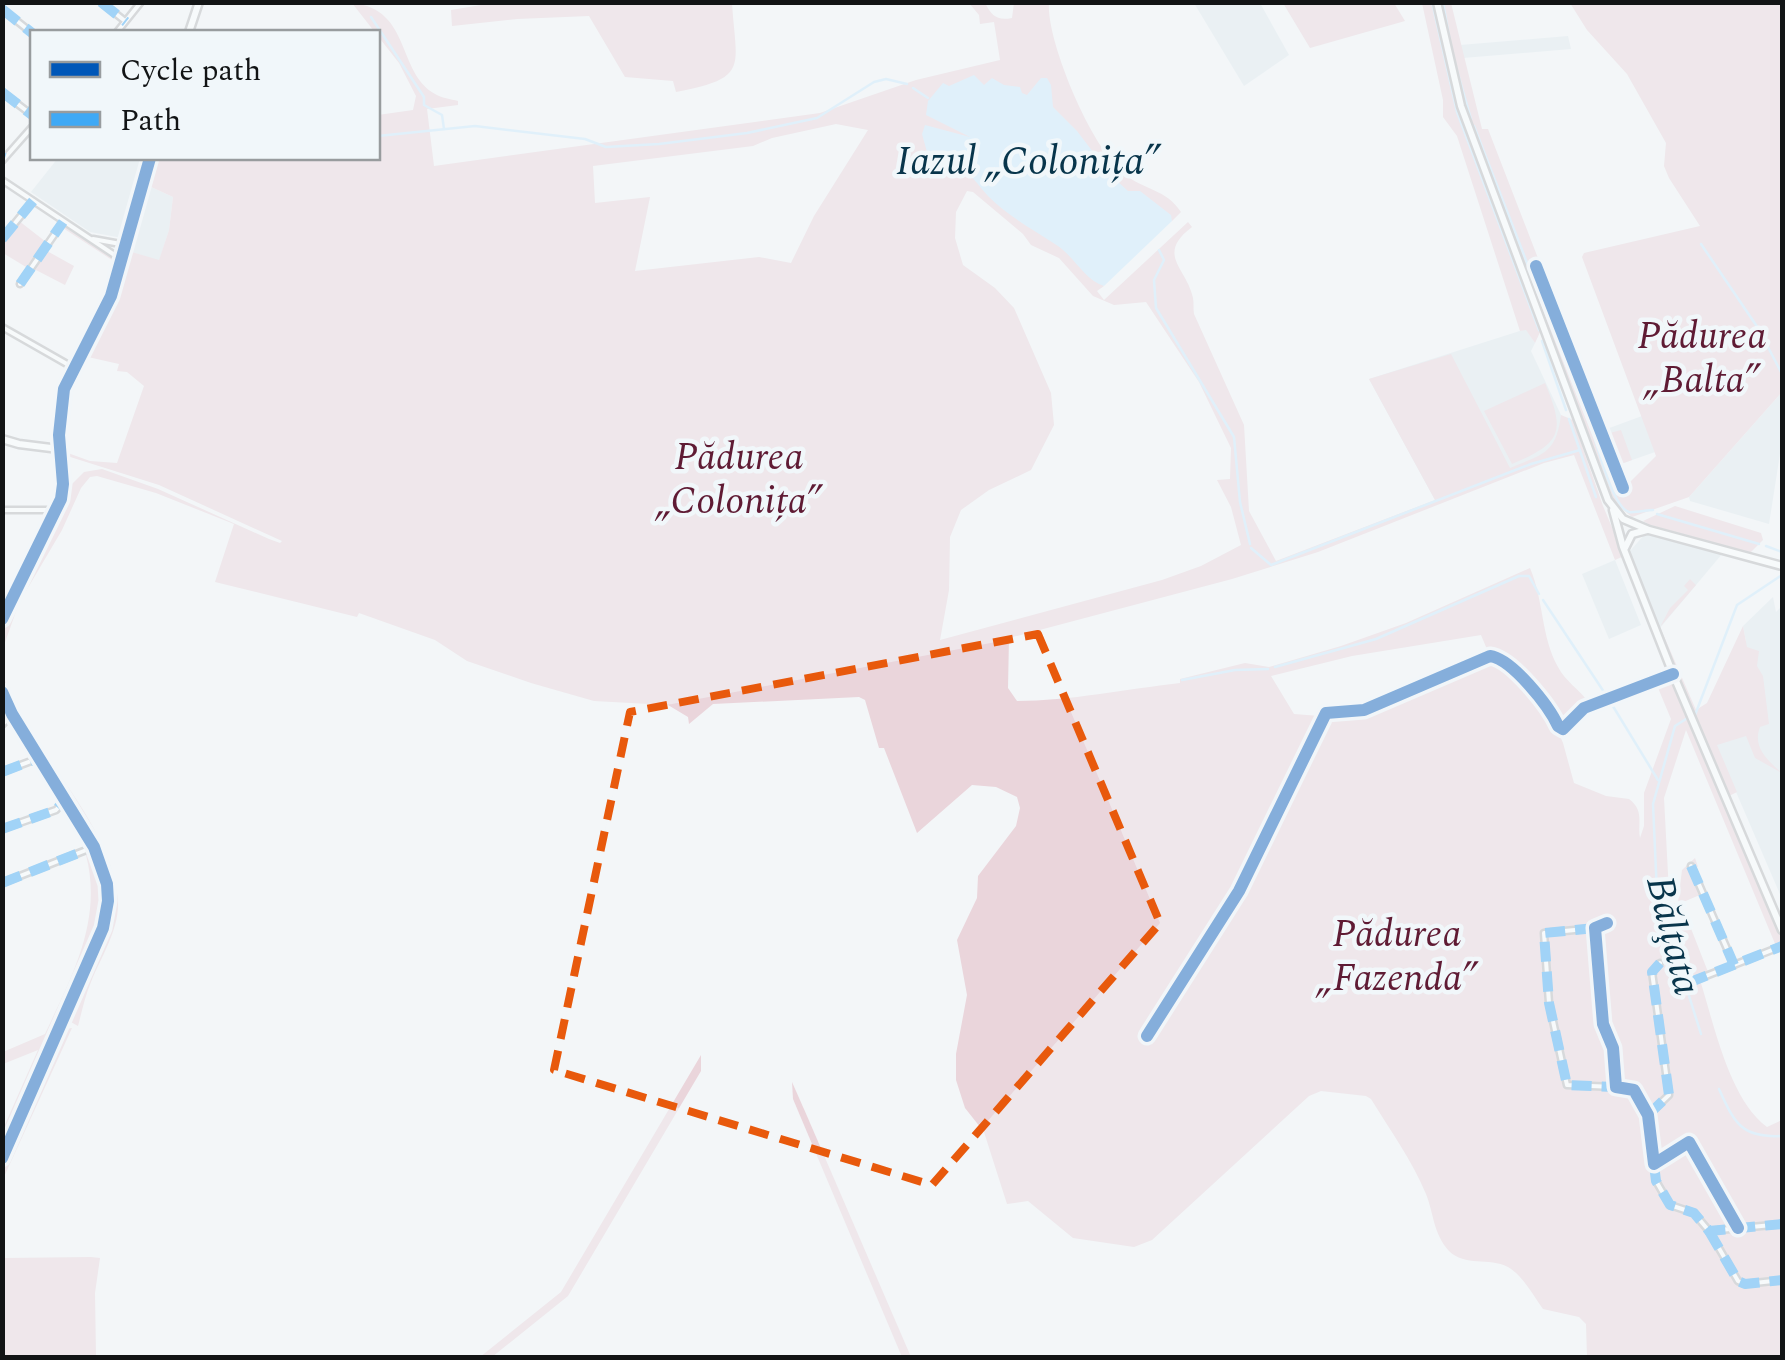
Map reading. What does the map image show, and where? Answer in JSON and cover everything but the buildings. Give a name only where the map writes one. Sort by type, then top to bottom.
[{"type":"street","points":[[102,2],[126,22]]},
{"type":"street","points":[[119,30],[141,2]]},
{"type":"street","points":[[190,30],[199,2]]},
{"type":"street","points":[[1437,2],[1461,106],[1612,506],[1624,550],[1782,930]]},
{"type":"street","points":[[2,9],[30,30]]},
{"type":"street","points":[[2,92],[30,114]]},
{"type":"street","points":[[3,159],[30,129]]},
{"type":"street","points":[[2,619],[57,510],[64,484],[59,449],[61,398],[107,308],[149,160]]},
{"type":"street","points":[[2,180],[122,260]]},
{"type":"street","points":[[2,239],[33,200]]},
{"type":"street","points":[[20,284],[62,222]]},
{"type":"street","points":[[88,238],[126,245]]},
{"type":"street","points":[[1536,266],[1623,488]]},
{"type":"street","points":[[2,327],[74,368]]},
{"type":"street","points":[[2,438],[59,449]]},
{"type":"street","points":[[1612,506],[1622,519],[1648,530],[1782,566]]},
{"type":"street","points":[[2,510],[57,510]]},
{"type":"street","points":[[1624,550],[1632,534],[1648,530]]},
{"type":"street","points":[[1147,1036],[1247,876],[1326,713],[1364,710],[1490,656],[1506,662],[1550,708],[1558,726],[1563,728],[1584,708],[1673,674]]},
{"type":"street","points":[[2,1158],[99,942],[108,901],[103,868],[94,847],[3,693]]},
{"type":"street","points":[[2,724],[12,714]]},
{"type":"street","points":[[2,772],[38,758]]},
{"type":"street","points":[[2,829],[56,810],[66,799]]},
{"type":"street","points":[[2,883],[94,847]]},
{"type":"street","points":[[1691,866],[1734,964]]},
{"type":"street","points":[[1607,923],[1544,934],[1549,1003],[1566,1085],[1634,1090],[1648,1115],[1656,1181],[1670,1205],[1694,1212],[1738,1280],[1746,1284],[1782,1280]]},
{"type":"street","points":[[1595,928],[1602,1024],[1613,1048],[1616,1087]]},
{"type":"street","points":[[1688,983],[1782,946]]},
{"type":"street","points":[[1648,1115],[1669,1096],[1652,972],[1660,963]]},
{"type":"street","points":[[1654,1164],[1689,1142],[1738,1228]]},
{"type":"street","points":[[1709,1231],[1782,1224]]},
{"type":"highlighted area","points":[[1038,634],[1160,923],[932,1185],[554,1070],[630,712]]},
{"type":"shaded area","points":[[1194,3],[1260,3],[1289,55],[1244,86]]},
{"type":"shaded area","points":[[1568,36],[1571,49],[1463,58],[1460,45]]},
{"type":"shaded area","points":[[56,160],[142,160],[122,238],[90,232],[31,192]]},
{"type":"shaded area","points":[[149,186],[173,197],[169,230],[159,261],[132,252]]},
{"type":"shaded area","points":[[1526,329],[1535,343],[1531,351],[1571,445],[1435,500],[1369,379]]},
{"type":"shaded area","points":[[1782,392],[1782,441],[1769,524],[1690,501],[1689,497]]},
{"type":"shaded area","points":[[1642,416],[1655,452],[1618,465],[1604,430]]},
{"type":"shaded area","points":[[1645,534],[1722,554],[1659,629],[1630,551]]},
{"type":"shaded area","points":[[1615,560],[1641,625],[1609,639],[1582,574]]},
{"type":"shaded area","points":[[1773,597],[1776,612],[1782,606],[1782,899],[1703,715],[1746,641],[1743,626]]},
{"type":"green space","points":[[499,2],[732,3],[736,56],[727,75],[717,81],[676,92],[673,81],[625,77],[589,16],[452,26],[451,10]]},
{"type":"green space","points":[[352,3],[385,17],[423,84],[437,95],[458,101],[458,105],[427,109],[434,166],[820,113],[916,80],[1000,60],[994,22],[980,24],[979,15],[969,3],[985,3],[996,17],[1007,19],[1012,18],[1014,3],[1049,3],[1062,65],[1097,140],[1124,174],[1162,194],[1181,212],[1172,221],[1156,207],[1066,236],[1104,286],[1097,291],[1104,300],[1188,222],[1192,227],[1176,246],[1176,262],[1190,287],[1194,314],[1244,425],[1249,511],[1276,561],[1435,500],[1369,379],[1451,354],[1510,468],[1546,451],[1556,438],[1561,415],[1573,420],[1624,556],[1615,560],[1574,455],[1544,463],[1318,552],[1009,638],[1008,688],[1017,701],[1057,699],[1180,683],[1180,679],[1245,663],[1269,667],[1406,623],[1530,568],[1552,655],[1565,677],[1589,703],[1564,726],[1558,724],[1546,705],[1538,694],[1518,673],[1498,657],[1489,654],[1481,635],[1352,656],[1271,676],[1294,714],[1358,719],[1479,661],[1497,658],[1549,710],[1574,783],[1606,796],[1629,799],[1639,813],[1640,838],[1644,793],[1671,719],[1656,683],[1673,680],[1782,936],[1782,943],[1776,946],[1686,730],[1664,798],[1669,893],[1671,904],[1678,903],[1682,870],[1695,858],[1698,867],[1692,865],[1702,894],[1681,903],[1708,972],[1687,980],[1688,985],[1700,980],[1725,1060],[1742,1098],[1767,1127],[1782,1120],[1782,1357],[1587,1357],[1586,1324],[1579,1317],[1543,1309],[1508,1267],[1462,1259],[1449,1251],[1414,1169],[1366,1096],[1321,1091],[1309,1096],[1152,1240],[1134,1247],[1073,1238],[1028,1201],[1007,1204],[984,1132],[965,1108],[956,1080],[956,1054],[967,995],[957,940],[977,898],[978,876],[1016,826],[1020,808],[1017,797],[996,787],[972,785],[917,833],[884,748],[879,748],[865,700],[859,697],[713,704],[689,724],[688,717],[668,705],[594,701],[531,683],[467,661],[435,640],[359,613],[357,617],[215,582],[234,524],[156,493],[97,476],[90,477],[81,488],[62,530],[19,603],[3,648],[7,615],[49,536],[67,489],[84,472],[102,469],[282,541],[159,485],[64,455],[63,441],[65,452],[90,461],[117,463],[144,386],[127,372],[117,371],[119,364],[88,357],[67,386],[114,300],[138,211],[142,212],[132,252],[159,260],[169,230],[173,197],[149,186],[143,208],[139,207],[153,160],[380,160],[380,115],[413,110],[416,96],[399,63],[380,39],[380,30],[373,30]],"holes":[[[836,124],[868,130],[814,216],[791,263],[759,257],[635,271],[650,197],[595,203],[593,166],[753,146]],[[967,191],[973,192],[1031,245],[1059,258],[1093,296],[1114,305],[1146,302],[1199,382],[1231,448],[1230,479],[1217,480],[1231,507],[1241,545],[1162,580],[940,640],[949,590],[950,537],[961,510],[989,490],[1031,470],[1054,425],[1051,393],[1014,308],[995,288],[963,265],[955,238],[956,212]]]},
{"type":"green space","points":[[1283,3],[1394,3],[1405,21],[1310,48]]},
{"type":"green space","points":[[1422,3],[1434,3],[1456,102],[1542,328],[1535,343],[1526,330],[1520,331],[1457,136],[1443,117],[1443,100]]},
{"type":"green space","name":"Pădurea „Balta”","points":[[1439,3],[1451,3],[1482,129],[1488,129],[1606,434],[1621,430],[1632,460],[1618,465],[1626,486],[1656,456],[1582,257],[1584,253],[1700,226],[1669,178],[1664,166],[1666,143],[1627,74],[1587,30],[1570,3],[1782,3],[1782,392],[1689,497],[1632,517],[1615,503],[1467,114]]},
{"type":"green space","points":[[19,221],[46,242],[26,267],[3,253],[3,244]]},
{"type":"green space","points":[[63,226],[119,262],[95,328],[73,364],[70,362],[105,292],[115,262],[63,228],[47,251],[74,266],[65,285],[34,269],[25,286],[22,283],[32,266]]},
{"type":"green space","points":[[1545,383],[1556,414],[1555,434],[1541,450],[1512,464],[1484,411]]},
{"type":"green space","points":[[1675,506],[1761,533],[1763,540],[1750,553],[1643,521]]},
{"type":"green space","points":[[1690,579],[1696,585],[1660,627],[1670,608],[1688,590],[1684,586]]},
{"type":"green space","points":[[1743,626],[1747,647],[1759,651],[1757,666],[1763,676],[1769,724],[1760,727],[1758,741],[1782,773],[1755,758],[1746,736],[1717,745],[1737,792],[1729,796],[1660,627],[1696,710],[1707,703]]},
{"type":"green space","points":[[5,678],[18,711],[98,837],[115,880],[116,923],[89,987],[78,1026],[69,1021],[105,935],[110,905],[107,873],[78,812],[20,724],[7,693]]},
{"type":"green space","points":[[94,852],[106,896],[100,935],[3,1155],[3,1129],[38,1050],[3,1064],[3,1052],[45,1034],[65,991],[88,925],[91,902],[86,855]]},
{"type":"green space","points":[[72,1028],[3,1179],[10,1145],[27,1104],[65,1029]]},
{"type":"green space","points":[[701,1055],[701,1071],[568,1296],[492,1357],[480,1357],[561,1292]]},
{"type":"green space","points":[[792,1082],[911,1357],[902,1357],[793,1099]]},
{"type":"green space","points":[[5,1258],[100,1258],[95,1293],[96,1357],[3,1357]]},
{"type":"water","name":"Iazul „Colonița”","points":[[974,75],[984,85],[992,78],[1020,87],[1027,95],[1041,78],[1047,78],[1053,107],[1106,169],[1128,191],[1140,191],[1171,215],[1172,221],[1104,286],[1091,279],[1058,246],[996,204],[964,170],[927,152],[922,134],[925,125],[970,137],[926,115],[928,101],[943,83],[949,86]]},
{"type":"waterway","points":[[1432,2],[1457,112],[1539,330]]},
{"type":"waterway","points":[[1443,2],[1452,53]]},
{"type":"waterway","points":[[371,17],[380,30]]},
{"type":"waterway","points":[[380,31],[424,97],[424,105],[442,115],[444,129]]},
{"type":"waterway","points":[[1454,60],[1471,119]]},
{"type":"waterway","points":[[380,136],[475,126],[585,139],[606,147],[659,144],[747,133],[817,118],[874,82],[886,79],[907,84]]},
{"type":"waterway","points":[[913,88],[928,98]]},
{"type":"waterway","points":[[1474,126],[1593,433]]},
{"type":"waterway","points":[[1701,244],[1758,328],[1782,374]]},
{"type":"waterway","points":[[1159,250],[1164,260],[1154,280],[1156,308],[1234,437],[1240,502],[1250,544]]},
{"type":"waterway","points":[[1542,341],[1566,410]]},
{"type":"waterway","points":[[1569,419],[1596,497]]},
{"type":"waterway","points":[[1595,440],[1608,480],[1623,508],[1629,512],[1653,510]]},
{"type":"waterway","points":[[1251,548],[1271,565],[1531,464],[1580,450]]},
{"type":"waterway","points":[[1657,514],[1759,544]]},
{"type":"waterway","points":[[1766,546],[1782,552]]},
{"type":"waterway","points":[[1695,715],[1737,605],[1782,575]]},
{"type":"waterway","name":"Bălţata","points":[[1275,667],[1376,639],[1519,576],[1529,576],[1539,594]]},
{"type":"waterway","name":"Bălţata","points":[[1543,600],[1606,695]]},
{"type":"waterway","name":"Bălţata","points":[[1182,680],[1235,670],[1268,669]]},
{"type":"waterway","name":"Bălţata","points":[[1611,703],[1658,780]]},
{"type":"waterway","name":"Bălţata","points":[[1686,719],[1675,726],[1653,804],[1657,894],[1701,1034]]},
{"type":"waterway","name":"Bălţata","points":[[1719,1089],[1742,1127],[1758,1135],[1782,1136]]},
{"type":"marked path","points":[[101,2],[126,22]]},
{"type":"marked path","points":[[2,9],[30,31]]},
{"type":"marked path","points":[[2,92],[30,113]]},
{"type":"marked path","points":[[2,239],[33,201]]},
{"type":"marked path","points":[[20,284],[63,222]]},
{"type":"marked path","points":[[2,772],[39,758]]},
{"type":"marked path","points":[[2,829],[56,810],[66,799]]},
{"type":"marked path","points":[[2,883],[94,847]]},
{"type":"marked path","points":[[1691,866],[1734,965]]},
{"type":"marked path","points":[[1595,928],[1544,933],[1549,1003],[1567,1085],[1616,1087]]},
{"type":"marked path","points":[[1688,983],[1782,946]]},
{"type":"marked path","points":[[1648,1115],[1669,1095],[1652,972],[1660,963]]},
{"type":"marked path","points":[[1654,1164],[1656,1181],[1670,1205],[1694,1213],[1709,1231],[1782,1224]]},
{"type":"marked path","points":[[1709,1231],[1738,1281],[1745,1284],[1782,1280]]},
{"type":"cycle path","points":[[2,619],[61,499],[59,435],[64,389],[111,296],[149,160]]},
{"type":"cycle path","points":[[1536,266],[1623,488]]},
{"type":"cycle path","points":[[1147,1036],[1239,891],[1326,713],[1364,710],[1490,656],[1519,674],[1563,729],[1584,708],[1673,674]]},
{"type":"cycle path","points":[[2,692],[94,847],[107,884],[108,901],[103,928],[2,1158]]},
{"type":"cycle path","points":[[1607,923],[1595,928],[1603,1024],[1613,1048],[1616,1087],[1634,1090],[1648,1115],[1654,1164],[1689,1142],[1738,1228]]},
{"type":"park label","name":"Pădurea „Colonița”","points":[[739,478]]},
{"type":"park label","name":"Pădurea „Fazenda”","points":[[1397,954]]}]
